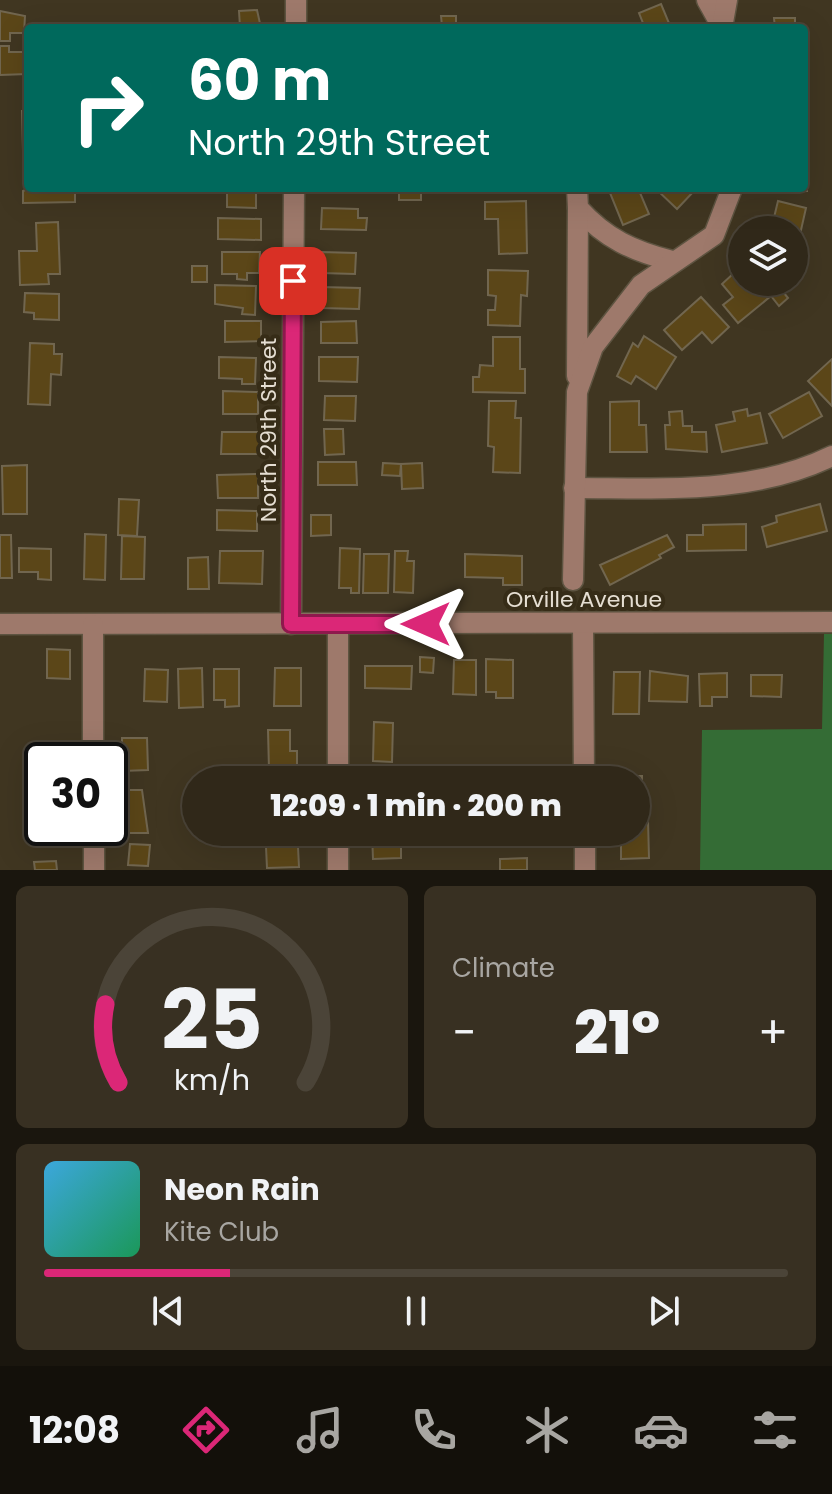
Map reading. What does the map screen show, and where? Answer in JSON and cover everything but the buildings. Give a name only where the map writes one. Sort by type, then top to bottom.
[{"type":"street","points":[[296,0],[296,24]]},
{"type":"street","points":[[707,0],[720,24]]},
{"type":"street","points":[[721,24],[727,0]]},
{"type":"street","name":"North 29th Street","points":[[291,624],[294,192]]},
{"type":"street","points":[[577,392],[593,347],[606,325],[641,285],[714,235],[730,192]]},
{"type":"street","points":[[578,198],[619,245],[672,261]]},
{"type":"street","points":[[573,580],[578,198]]},
{"type":"street","points":[[574,488],[710,487],[799,472],[832,456]]},
{"type":"street","name":"Orville Avenue","points":[[0,624],[832,622]]},
{"type":"street","points":[[583,623],[584,766]]},
{"type":"street","points":[[338,624],[338,766]]},
{"type":"street","points":[[93,625],[93,742]]},
{"type":"street","points":[[94,846],[94,870]]},
{"type":"street","points":[[338,846],[338,870]]},
{"type":"street","points":[[585,846],[585,870]]},
{"type":"green space","points":[[824,634],[832,634],[832,870],[700,870],[702,730],[822,729]]},
{"type":"route","points":[[293,281],[291,624],[426,624]]}]
